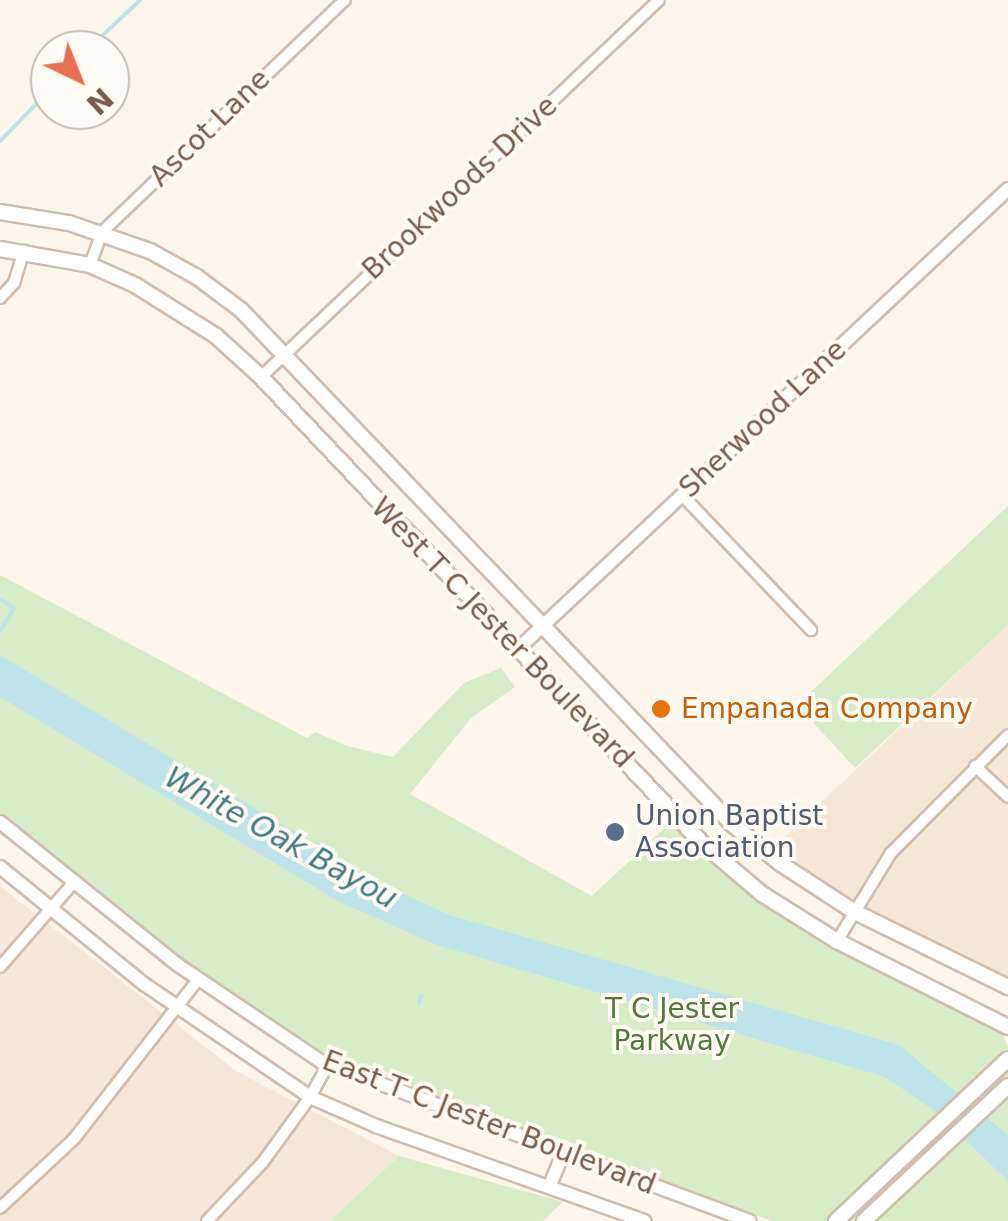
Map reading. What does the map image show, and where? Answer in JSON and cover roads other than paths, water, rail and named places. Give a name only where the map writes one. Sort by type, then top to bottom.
[{"type":"main road","name":"West T C Jester Boulevard","points":[[0,212],[102,232],[197,277],[286,353],[734,824],[781,864],[854,911],[1008,987]]},
{"type":"main road","name":"West T C Jester Boulevard","points":[[0,249],[24,250],[90,265],[134,285],[202,327],[261,377],[702,843],[762,894],[836,941],[1008,1027]]},
{"type":"main road","points":[[836,1221],[1004,1063]]},
{"type":"main road","points":[[864,1221],[1008,1086]]},
{"type":"street","name":"Ascot Lane","points":[[90,265],[102,232],[345,0]]},
{"type":"street","name":"Brookwoods Drive","points":[[261,377],[659,0]]},
{"type":"street","name":"Sherwood Lane","points":[[518,649],[1008,189]]},
{"type":"street","points":[[0,298],[14,282],[24,250]]},
{"type":"street","points":[[682,495],[811,630]]},
{"type":"street","points":[[836,941],[891,853],[1008,735]]},
{"type":"street","points":[[975,766],[1008,797]]},
{"type":"street","name":"East T C Jester Boulevard","points":[[0,822],[198,980],[328,1064],[749,1221]]},
{"type":"street","name":"East T C Jester Boulevard","points":[[0,867],[177,1009],[310,1097],[376,1126],[644,1221]]},
{"type":"street","points":[[0,967],[75,881]]},
{"type":"street","points":[[0,1208],[74,1138],[198,980]]},
{"type":"street","points":[[207,1221],[262,1162],[310,1097],[328,1064]]},
{"type":"street","points":[[549,1187],[563,1154]]},
{"type":"water","name":"White Oak Bayou","points":[[0,655],[374,880],[449,915],[899,1045],[1008,1135],[1008,1181],[938,1113],[885,1077],[437,945],[338,901],[0,697]]},
{"type":"waterway","points":[[108,30],[140,0]]},
{"type":"waterway","points":[[0,141],[30,110]]},
{"type":"waterway","points":[[0,599],[14,608],[0,631]]},
{"type":"waterway","points":[[419,1003],[421,996]]},
{"type":"place","name":"Empanada Company","points":[[661,709]]},
{"type":"place","name":"Union Baptist Association","points":[[615,832]]},
{"type":"park label","name":"T C Jester Parkway","points":[[672,1025]]}]
